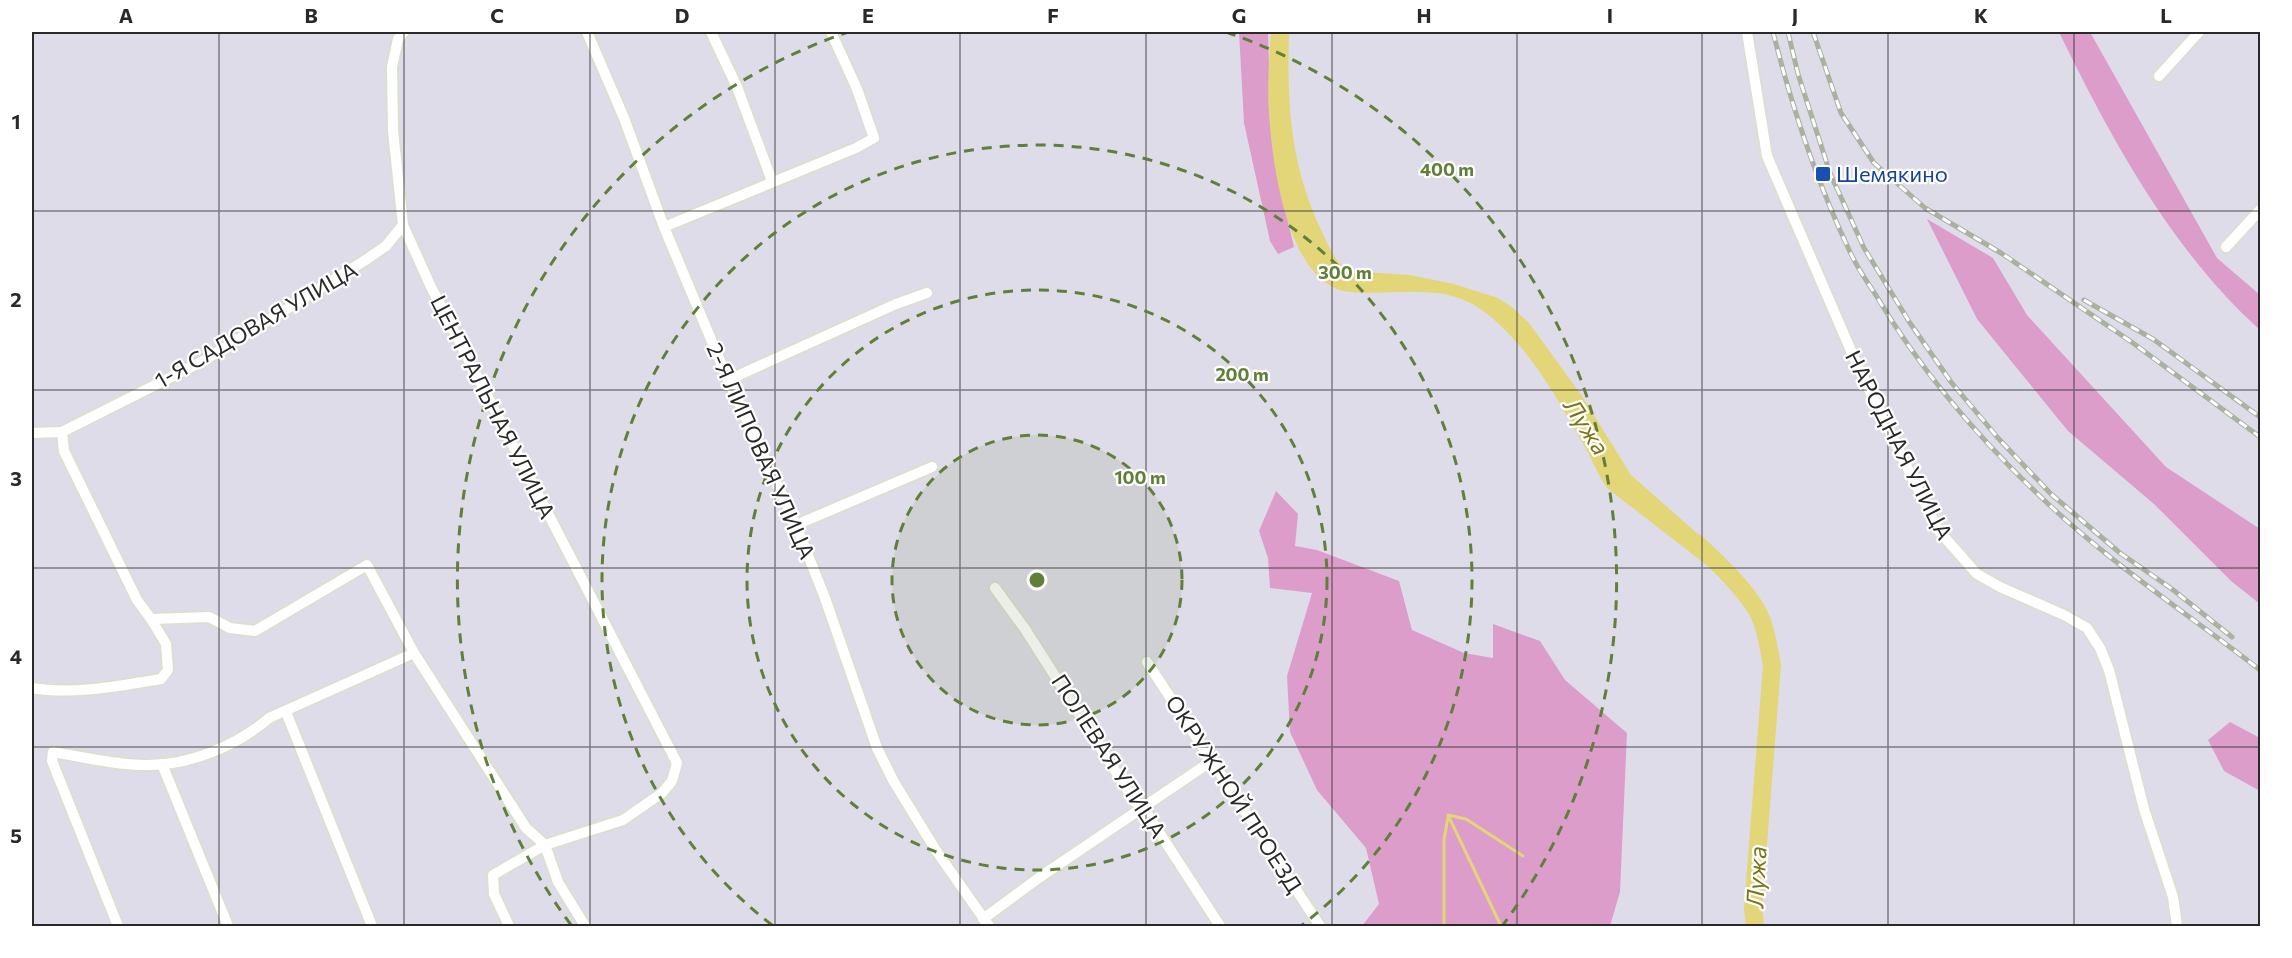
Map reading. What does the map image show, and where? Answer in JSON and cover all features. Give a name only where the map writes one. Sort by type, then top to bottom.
[{"type":"street","name":"ЦЕНТРАЛЬНАЯ УЛИЦА","points":[[404,32],[398,39],[392,67],[393,131],[403,225],[436,298],[677,763],[672,781],[662,793],[623,820],[545,845]]},
{"type":"street","name":"2-Я ЛИПОВАЯ УЛИЦА","points":[[587,32],[624,118],[664,227],[728,380],[796,525],[825,598],[877,748],[894,782],[937,852],[986,923]]},
{"type":"street","points":[[711,32],[737,87],[772,181]]},
{"type":"street","points":[[664,227],[856,148],[874,138],[857,89],[831,32]]},
{"type":"street","name":"НАРОДНАЯ УЛИЦА","points":[[1747,32],[1767,156],[1857,367],[1938,530],[1977,574],[2087,628],[2100,648],[2109,670],[2144,809],[2173,897],[2177,927]]},
{"type":"street","points":[[2159,76],[2199,32]]},
{"type":"street","points":[[2226,247],[2260,210]]},
{"type":"street","name":"1-Я САДОВАЯ УЛИЦА","points":[[32,433],[63,432],[202,361],[314,294],[386,246],[403,225]]},
{"type":"street","points":[[728,380],[896,304],[927,293]]},
{"type":"street","points":[[32,688],[53,692],[129,684],[160,679],[168,670],[166,644],[137,600],[64,452],[63,432]]},
{"type":"street","points":[[796,525],[932,467]]},
{"type":"street","points":[[151,619],[209,617],[230,628],[255,631],[367,565],[414,653],[526,828],[545,845],[558,882],[585,927]]},
{"type":"street","name":"ПОЛЕВАЯ УЛИЦА","points":[[995,588],[1025,629],[1136,802],[1142,806],[1220,927]]},
{"type":"street","points":[[118,927],[52,761],[53,752],[144,765],[162,764],[211,753],[252,733],[269,718],[414,653]]},
{"type":"street","name":"ОКРУЖНОЙ ПРОЕЗД","points":[[1148,662],[1320,927]]},
{"type":"street","points":[[286,712],[372,927]]},
{"type":"street","points":[[986,923],[1040,877],[1213,760]]},
{"type":"street","points":[[162,764],[228,927]]},
{"type":"street","points":[[509,927],[494,894],[494,875],[545,845]]},
{"type":"shaded area","points":[[1239,32],[1268,32],[1271,134],[1277,176],[1294,247],[1278,254],[1270,241],[1244,123]]},
{"type":"shaded area","points":[[2059,32],[2090,32],[2217,258],[2260,295],[2260,330],[2228,299],[2171,229],[2122,152]]},
{"type":"shaded area","points":[[1927,219],[1993,258],[2027,315],[2166,467],[2260,529],[2260,604],[2231,581],[2154,504],[2068,431],[1977,319]]},
{"type":"shaded area","points":[[1276,491],[1298,514],[1295,546],[1317,550],[1399,581],[1412,630],[1464,653],[1493,658],[1493,624],[1540,641],[1565,680],[1627,733],[1620,892],[1610,926],[1362,926],[1379,904],[1366,848],[1317,790],[1290,732],[1287,676],[1312,593],[1270,588],[1268,558],[1259,531]]},
{"type":"shaded area","points":[[2230,722],[2260,738],[2260,791],[2224,771],[2208,740]]},
{"type":"water","points":[[1271,32],[1289,32],[1290,110],[1297,158],[1311,207],[1328,244],[1341,265],[1352,271],[1410,275],[1454,284],[1498,298],[1512,307],[1529,323],[1582,396],[1631,475],[1717,551],[1709,567],[1607,488],[1571,422],[1537,368],[1510,335],[1479,308],[1449,295],[1433,293],[1350,292],[1329,285],[1311,268],[1297,246],[1287,219],[1274,161],[1268,93]]},
{"type":"waterway","name":"Лужа","points":[[1695,542],[1735,581],[1755,607],[1764,628],[1772,665],[1753,908],[1755,926]]},
{"type":"waterway","points":[[1501,926],[1448,815],[1466,819],[1523,856]]},
{"type":"waterway","points":[[1444,926],[1444,840],[1448,817]]},
{"type":"railway","points":[[1773,32],[1806,145],[1851,254],[1894,325],[1932,378],[1996,453],[2069,522],[2122,566],[2260,670]]},
{"type":"railway","points":[[1788,32],[1798,74],[1830,173],[1864,248],[1910,323],[1951,382],[1998,438],[2051,494],[2120,553],[2172,589],[2232,637]]},
{"type":"railway","points":[[1813,32],[1841,113],[1874,163],[1925,208],[2001,253],[2133,343],[2260,437]]},
{"type":"railway","points":[[2084,300],[2153,339],[2260,417]]},
{"type":"place","name":"Шемякино","points":[[1823,174]]}]
